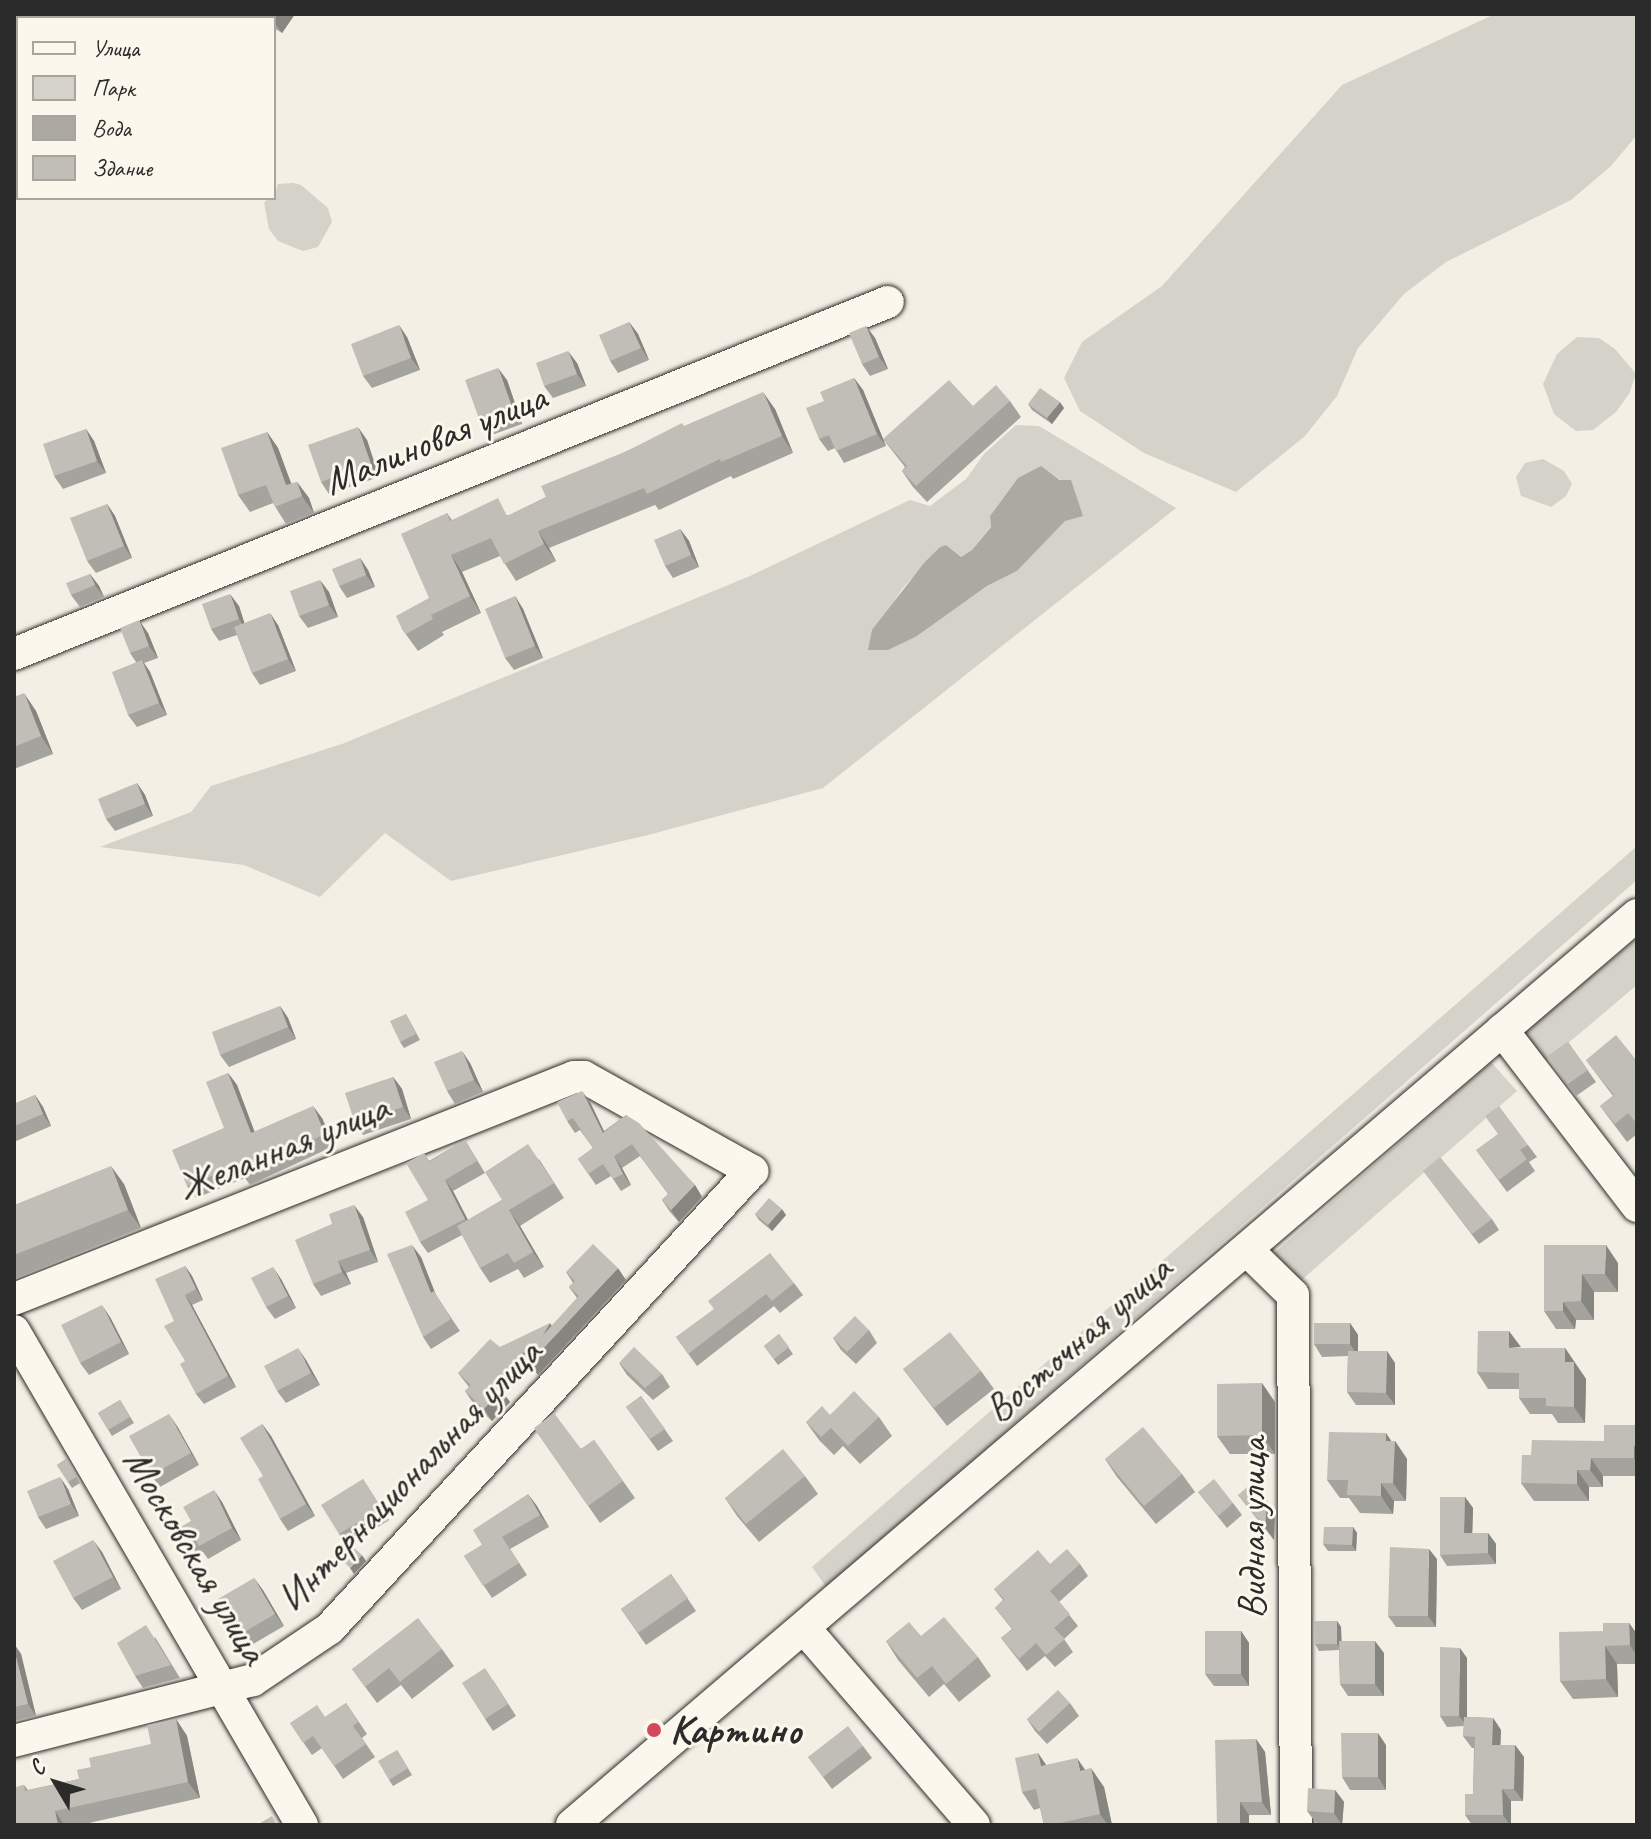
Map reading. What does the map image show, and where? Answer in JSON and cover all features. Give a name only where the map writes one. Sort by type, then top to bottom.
[{"type":"street","name":"Малиновая улица","points":[[14,654],[888,302]]},
{"type":"street","name":"Восточная улица","points":[[587,1821],[804,1628],[1637,915]]},
{"type":"street","points":[[1502,1030],[1637,1206]]},
{"type":"street","name":"Желанная улица","points":[[14,1299],[574,1077],[584,1077],[752,1171]]},
{"type":"street","name":"Интернациональная улица","points":[[14,1741],[253,1680],[329,1629],[752,1171]]},
{"type":"street","name":"Видная улица","points":[[1247,1250],[1293,1295],[1296,1825]]},
{"type":"street","name":"Московская улица","points":[[14,1331],[225,1687],[302,1825]]},
{"type":"street","points":[[804,1628],[974,1825]]},
{"type":"green space","points":[[1495,14],[1637,14],[1637,135],[1611,166],[1571,200],[1446,262],[1404,294],[1358,348],[1337,396],[1305,436],[1236,492],[1144,453],[1080,411],[1064,378],[1082,342],[1162,286],[1342,85]]},
{"type":"green space","points":[[278,184],[301,185],[328,208],[332,222],[318,247],[303,251],[278,241],[269,229],[264,203],[276,200]]},
{"type":"green space","points":[[1577,337],[1599,338],[1615,349],[1636,374],[1629,394],[1616,412],[1593,430],[1576,431],[1554,414],[1543,384],[1557,354]]},
{"type":"green space","points":[[1016,425],[1039,426],[1176,508],[823,788],[648,835],[451,881],[385,833],[320,897],[244,865],[100,847],[191,812],[211,786],[342,744],[750,576],[910,500],[930,506],[966,479],[984,454]],"holes":[[[1041,467],[1074,488],[1078,506],[1017,571],[987,586],[917,636],[890,608],[902,589],[940,547],[946,546],[961,557],[972,550],[991,526],[990,516],[1018,478]]]},
{"type":"green space","points":[[1543,459],[1564,471],[1572,484],[1566,496],[1551,507],[1521,496],[1516,477],[1525,463]]},
{"type":"green space","points":[[1637,846],[1637,880],[827,1588],[812,1567]]},
{"type":"green space","points":[[1637,938],[1637,985],[1541,1066],[1518,1038]]},
{"type":"green space","points":[[1491,1062],[1517,1091],[1297,1284],[1272,1255]]},
{"type":"water","points":[[1041,466],[1060,480],[1071,480],[1083,516],[1065,521],[1017,571],[987,586],[917,636],[888,650],[868,650],[872,630],[924,563],[946,545],[961,557],[972,550],[991,527],[990,516],[1018,478]]},
{"type":"building","points":[[23,14],[60,16],[26,16]]},
{"type":"building","points":[[14,57],[16,130],[14,129]]},
{"type":"building","points":[[629,322],[641,348],[610,361],[599,335]]},
{"type":"building","points":[[399,325],[411,358],[363,376],[351,344]]},
{"type":"building","points":[[866,326],[879,357],[862,364],[849,333]]},
{"type":"building","points":[[568,351],[577,374],[544,386],[536,363]]},
{"type":"building","points":[[498,368],[514,412],[481,424],[465,380]]},
{"type":"building","points":[[854,378],[877,434],[836,451],[829,435],[819,439],[806,408],[824,401],[820,392]]},
{"type":"building","points":[[949,380],[973,406],[996,385],[1010,401],[916,486],[902,471],[907,466],[883,439]]},
{"type":"building","points":[[1040,388],[1060,402],[1047,418],[1028,404]]},
{"type":"building","points":[[763,392],[782,436],[721,462],[720,459],[647,494],[644,488],[538,531],[544,544],[504,564],[491,538],[451,555],[470,596],[431,615],[433,619],[406,634],[402,629],[396,616],[429,598],[401,534],[447,513],[450,521],[498,498],[507,516],[546,497],[541,486],[627,451],[682,423],[684,426]]},
{"type":"building","points":[[358,427],[371,464],[321,482],[308,445]]},
{"type":"building","points":[[86,429],[97,461],[54,476],[43,444]]},
{"type":"building","points":[[267,432],[286,485],[297,482],[302,496],[275,507],[266,485],[238,495],[221,448]]},
{"type":"building","points":[[107,504],[124,546],[87,561],[70,518]]},
{"type":"building","points":[[680,529],[691,555],[665,566],[654,540]]},
{"type":"building","points":[[360,558],[366,575],[339,586],[332,569]]},
{"type":"building","points":[[90,574],[95,585],[71,595],[66,583]]},
{"type":"building","points":[[320,580],[329,605],[299,616],[290,591]]},
{"type":"building","points":[[230,594],[239,619],[211,629],[202,604]]},
{"type":"building","points":[[515,596],[535,646],[505,658],[485,609]]},
{"type":"building","points":[[270,613],[288,659],[252,673],[234,627]]},
{"type":"building","points":[[139,620],[149,646],[130,653],[120,628]]},
{"type":"building","points":[[142,660],[159,703],[128,715],[112,672]]},
{"type":"building","points":[[24,693],[41,736],[14,747],[14,697]]},
{"type":"building","points":[[137,783],[145,804],[106,819],[98,799]]},
{"type":"building","points":[[280,1006],[288,1027],[220,1055],[212,1032]]},
{"type":"building","points":[[406,1014],[416,1034],[400,1042],[390,1021]]},
{"type":"building","points":[[1616,1035],[1637,1061],[1637,1124],[1628,1113],[1615,1124],[1600,1106],[1614,1095],[1586,1060]]},
{"type":"building","points":[[1568,1042],[1588,1070],[1568,1084],[1547,1057]]},
{"type":"building","points":[[462,1051],[474,1080],[447,1091],[434,1062]]},
{"type":"building","points":[[228,1073],[251,1133],[313,1106],[325,1134],[242,1173],[238,1165],[187,1186],[172,1150],[224,1128],[206,1082]]},
{"type":"building","points":[[393,1077],[403,1107],[355,1123],[345,1093]]},
{"type":"building","points":[[582,1091],[603,1133],[626,1115],[639,1123],[695,1185],[671,1210],[662,1200],[668,1194],[632,1144],[614,1156],[623,1174],[613,1179],[603,1164],[588,1174],[578,1159],[593,1148],[573,1118],[567,1121],[557,1102]]},
{"type":"building","points":[[35,1095],[43,1114],[14,1126],[14,1104]]},
{"type":"building","points":[[1499,1106],[1528,1145],[1520,1150],[1527,1159],[1499,1180],[1476,1150],[1498,1134],[1485,1116]]},
{"type":"building","points":[[465,1140],[477,1161],[445,1180],[465,1219],[420,1242],[405,1212],[428,1200],[406,1163],[424,1153],[429,1162]]},
{"type":"building","points":[[528,1144],[554,1183],[509,1210],[533,1252],[514,1263],[508,1253],[480,1268],[457,1226],[502,1200],[485,1172]]},
{"type":"building","points":[[1440,1157],[1492,1219],[1472,1234],[1423,1171]]},
{"type":"building","points":[[111,1166],[128,1210],[14,1255],[14,1205]]},
{"type":"building","points":[[769,1198],[782,1209],[768,1225],[755,1214]]},
{"type":"building","points":[[354,1205],[370,1250],[338,1261],[342,1272],[313,1284],[295,1240],[332,1224],[329,1214]]},
{"type":"building","points":[[593,1244],[618,1268],[530,1363],[524,1352],[495,1384],[502,1390],[484,1409],[465,1391],[471,1385],[458,1373],[490,1339],[500,1347],[550,1323],[543,1335],[579,1296],[569,1287],[575,1281],[566,1272]]},
{"type":"building","points":[[412,1245],[431,1293],[434,1291],[451,1319],[423,1337],[387,1254]]},
{"type":"building","points":[[1544,1245],[1606,1245],[1605,1274],[1582,1274],[1581,1301],[1563,1302],[1563,1311],[1544,1311]]},
{"type":"building","points":[[770,1253],[794,1283],[772,1301],[766,1294],[688,1354],[676,1337],[714,1309],[708,1301]]},
{"type":"building","points":[[185,1266],[196,1289],[185,1295],[228,1376],[196,1394],[180,1364],[185,1361],[164,1326],[174,1321],[155,1279]]},
{"type":"building","points":[[273,1267],[288,1296],[266,1307],[251,1278]]},
{"type":"building","points":[[102,1305],[121,1342],[80,1363],[61,1325]]},
{"type":"building","points":[[855,1316],[869,1330],[847,1352],[833,1338]]},
{"type":"building","points":[[1314,1323],[1350,1323],[1350,1344],[1314,1344]]},
{"type":"building","points":[[1478,1331],[1509,1331],[1509,1348],[1565,1348],[1565,1362],[1574,1362],[1574,1407],[1546,1406],[1546,1398],[1519,1398],[1519,1373],[1477,1372]]},
{"type":"building","points":[[950,1332],[981,1371],[934,1408],[903,1369]]},
{"type":"building","points":[[779,1334],[789,1347],[774,1359],[764,1346]]},
{"type":"building","points":[[634,1347],[662,1374],[645,1388],[619,1363]]},
{"type":"building","points":[[298,1348],[311,1373],[277,1391],[264,1366]]},
{"type":"building","points":[[1348,1351],[1387,1351],[1386,1393],[1347,1392]]},
{"type":"building","points":[[1262,1383],[1262,1435],[1217,1436],[1217,1384]]},
{"type":"building","points":[[854,1391],[879,1417],[848,1446],[831,1428],[821,1437],[806,1422],[822,1406],[830,1415]]},
{"type":"building","points":[[641,1396],[665,1429],[650,1439],[626,1407]]},
{"type":"building","points":[[120,1400],[130,1417],[108,1430],[98,1413]]},
{"type":"building","points":[[554,1413],[581,1449],[594,1440],[623,1481],[588,1506],[534,1428]]},
{"type":"building","points":[[169,1414],[191,1453],[151,1475],[129,1436]]},
{"type":"building","points":[[262,1424],[306,1504],[280,1519],[258,1479],[263,1476],[240,1438]]},
{"type":"building","points":[[1604,1425],[1637,1425],[1634,1458],[1591,1458],[1590,1470],[1577,1470],[1577,1484],[1521,1483],[1522,1455],[1531,1455],[1532,1440],[1604,1441]]},
{"type":"building","points":[[1143,1427],[1182,1474],[1144,1506],[1105,1459]]},
{"type":"building","points":[[1329,1432],[1386,1433],[1386,1441],[1395,1441],[1393,1483],[1381,1483],[1381,1496],[1347,1495],[1348,1480],[1327,1480]]},
{"type":"building","points":[[783,1449],[805,1476],[746,1524],[725,1498]]},
{"type":"building","points":[[66,1459],[76,1477],[68,1482],[57,1465]]},
{"type":"building","points":[[60,1477],[71,1504],[38,1517],[27,1491]]},
{"type":"building","points":[[363,1479],[381,1508],[339,1534],[321,1505]]},
{"type":"building","points":[[1214,1479],[1233,1503],[1218,1516],[1198,1492]]},
{"type":"building","points":[[1252,1483],[1267,1501],[1265,1527],[1238,1495]]},
{"type":"building","points":[[214,1490],[232,1528],[199,1546],[195,1539],[181,1547],[172,1532],[191,1521],[183,1507]]},
{"type":"building","points":[[528,1494],[540,1515],[502,1537],[519,1563],[483,1586],[464,1556],[482,1545],[473,1530]]},
{"type":"building","points":[[1440,1497],[1465,1497],[1464,1533],[1488,1533],[1488,1553],[1440,1555]]},
{"type":"building","points":[[1324,1527],[1353,1527],[1352,1545],[1323,1544]]},
{"type":"building","points":[[93,1540],[113,1577],[73,1598],[53,1561]]},
{"type":"building","points":[[352,1546],[362,1555],[350,1568],[340,1558]]},
{"type":"building","points":[[1390,1547],[1429,1549],[1428,1616],[1388,1616]]},
{"type":"building","points":[[1067,1549],[1080,1564],[1050,1591],[1070,1614],[1054,1628],[1065,1639],[1046,1655],[1036,1643],[1019,1659],[1001,1638],[1013,1629],[995,1608],[1004,1599],[994,1589],[1038,1550],[1050,1564]]},
{"type":"building","points":[[671,1574],[688,1598],[638,1633],[621,1609]]},
{"type":"building","points":[[254,1578],[275,1614],[239,1635],[218,1599]]},
{"type":"building","points":[[944,1617],[978,1657],[946,1684],[932,1666],[917,1678],[886,1641],[909,1622],[921,1636]]},
{"type":"building","points":[[418,1618],[442,1649],[400,1682],[389,1668],[365,1687],[352,1669]]},
{"type":"building","points":[[1314,1621],[1337,1621],[1337,1644],[1315,1644]]},
{"type":"building","points":[[1603,1623],[1629,1623],[1630,1645],[1605,1646],[1606,1679],[1560,1681],[1559,1632],[1603,1631]]},
{"type":"building","points":[[146,1625],[171,1665],[135,1676],[117,1643]]},
{"type":"building","points":[[1205,1631],[1241,1631],[1241,1674],[1205,1674]]},
{"type":"building","points":[[1339,1641],[1375,1641],[1375,1684],[1340,1684]]},
{"type":"building","points":[[1440,1647],[1460,1648],[1459,1716],[1440,1716]]},
{"type":"building","points":[[14,1649],[28,1704],[14,1707]]},
{"type":"building","points":[[485,1668],[508,1704],[485,1719],[462,1683]]},
{"type":"building","points":[[1058,1690],[1070,1703],[1039,1732],[1027,1719]]},
{"type":"building","points":[[346,1703],[358,1722],[353,1726],[366,1744],[334,1766],[313,1736],[303,1743],[290,1723],[317,1705],[325,1717]]},
{"type":"building","points":[[1464,1717],[1493,1718],[1492,1745],[1515,1745],[1514,1789],[1502,1789],[1503,1815],[1465,1815],[1465,1794],[1473,1794],[1475,1737],[1463,1736]]},
{"type":"building","points":[[176,1719],[188,1782],[55,1811],[58,1825],[14,1825],[14,1778],[16,1787],[24,1785],[25,1791],[79,1779],[77,1770],[91,1767],[89,1758],[151,1744],[147,1725]]},
{"type":"building","points":[[848,1726],[863,1746],[823,1777],[808,1757]]},
{"type":"building","points":[[1341,1733],[1378,1733],[1378,1777],[1342,1777]]},
{"type":"building","points":[[1256,1739],[1262,1802],[1240,1802],[1240,1825],[1217,1825],[1215,1740]]},
{"type":"building","points":[[397,1750],[408,1768],[389,1780],[378,1761]]},
{"type":"building","points":[[1038,1753],[1041,1766],[1077,1758],[1080,1771],[1091,1768],[1100,1814],[1044,1825],[1036,1789],[1022,1792],[1015,1758]]},
{"type":"building","points":[[1308,1788],[1335,1790],[1334,1813],[1307,1811]]},
{"type":"building","points":[[272,1816],[277,1825],[257,1825]]},
{"type":"place","name":"Картино","points":[[654,1730]]}]
